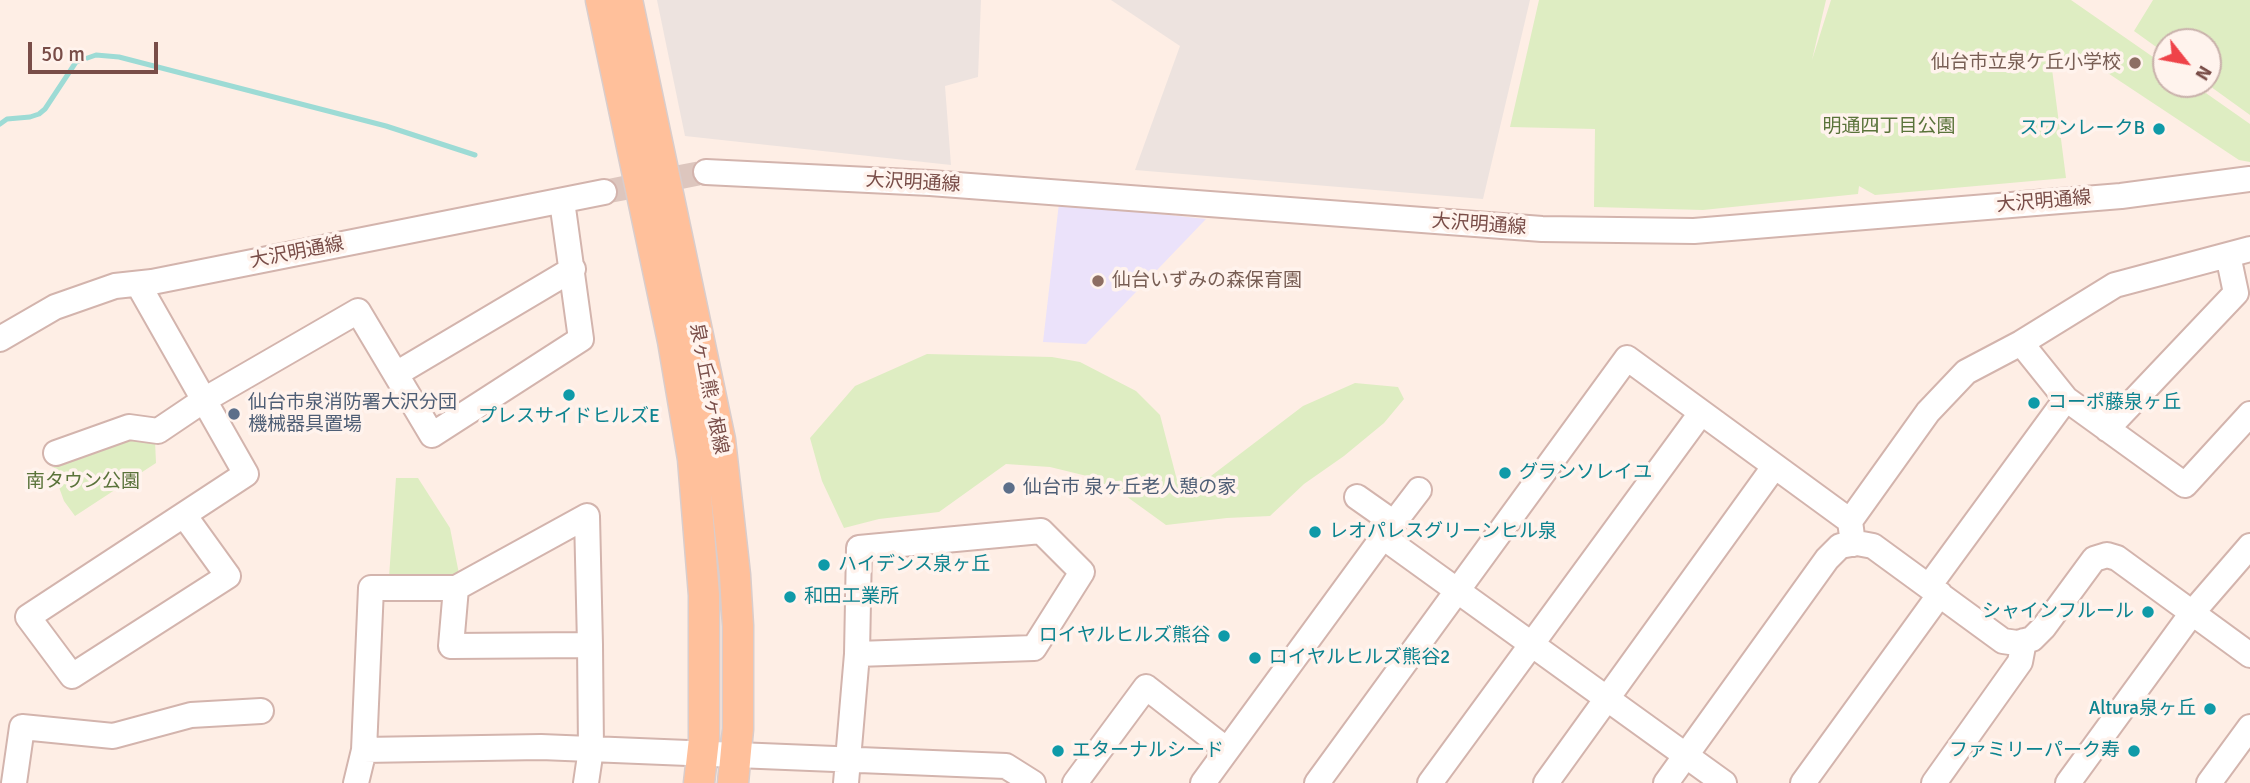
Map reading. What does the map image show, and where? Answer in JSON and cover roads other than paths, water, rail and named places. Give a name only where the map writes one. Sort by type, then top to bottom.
[{"type":"main road","name":"泉ヶ丘熊ヶ根線","points":[[601,0],[673,341],[693,459],[704,595],[701,769]]},
{"type":"main road","name":"泉ヶ丘熊ヶ根線","points":[[627,0],[720,440],[736,600],[739,681],[735,769]]},
{"type":"street","name":"大沢明通線","points":[[706,173],[930,183],[1542,229],[1680,230],[2121,196],[2250,179]]},
{"type":"street","name":"大沢明通線","points":[[0,339],[55,307],[115,286],[138,284],[604,192]]},
{"type":"street","points":[[56,453],[129,427],[158,431],[204,400],[358,311],[432,435],[581,339],[562,201]]},
{"type":"street","points":[[1666,783],[1827,559],[1852,532],[1928,412],[1966,372],[2021,343],[2115,285],[2239,252],[2236,293],[2107,429]]},
{"type":"street","points":[[396,374],[573,269]]},
{"type":"street","points":[[138,284],[246,474],[28,617],[72,676],[228,576],[184,515]]},
{"type":"street","points":[[2021,343],[2066,399],[2185,485],[2250,414]]},
{"type":"street","points":[[1317,783],[1627,358],[1774,467],[1852,532],[2003,641],[2017,643],[2032,639],[2044,627],[2094,559],[2107,555],[2117,558],[2250,654]]},
{"type":"street","points":[[1803,783],[2066,399]]},
{"type":"street","points":[[1430,783],[1702,413]]},
{"type":"street","points":[[1546,783],[1774,467]]},
{"type":"street","points":[[1203,783],[1419,490]]},
{"type":"street","points":[[1357,497],[1389,530],[1459,590],[1724,783]]},
{"type":"street","points":[[356,783],[364,750],[371,588],[456,588],[587,516],[591,749],[586,783]]},
{"type":"street","points":[[848,771],[857,654],[859,548],[1041,531],[1082,572],[1034,648],[857,654]]},
{"type":"street","points":[[2068,783],[2192,613],[2250,546]]},
{"type":"street","points":[[456,588],[451,646],[590,645]]},
{"type":"street","points":[[1934,783],[2020,662],[2024,641]]},
{"type":"street","points":[[1076,783],[1146,687],[1227,750]]},
{"type":"street","points":[[14,783],[11,724],[113,736],[191,715],[261,711]]},
{"type":"street","points":[[2209,783],[2250,727]]},
{"type":"street","points":[[364,750],[591,749],[701,769],[848,771],[1006,766],[1033,783]]},
{"type":"waterway","points":[[0,124],[7,119],[39,114],[76,62],[96,55],[119,57],[386,126],[475,155]]},
{"type":"tunnel","points":[[604,192],[706,172]]},
{"type":"place","name":"仙台市立泉ケ丘小学校","points":[[2135,63]]},
{"type":"place","name":"スワンレークB","points":[[2159,129]]},
{"type":"place","name":"仙台いずみの森保育園","points":[[1098,281]]},
{"type":"place","name":"プレスサイドヒルズE","points":[[569,395]]},
{"type":"place","name":"コーポ藤泉ヶ丘","points":[[2034,403]]},
{"type":"place","name":"仙台市泉消防署大沢分団 機械器具置場","points":[[234,414]]},
{"type":"place","name":"グランソレイユ","points":[[1505,473]]},
{"type":"place","name":"仙台市 泉ヶ丘老人憩の家","points":[[1009,488]]},
{"type":"place","name":"レオパレスグリーンヒル泉","points":[[1315,532]]},
{"type":"place","name":"ハイデンス泉ヶ丘","points":[[824,565]]},
{"type":"place","name":"和田工業所","points":[[790,597]]},
{"type":"place","name":"シャインフルール","points":[[2148,612]]},
{"type":"place","name":"ロイヤルヒルズ熊谷","points":[[1224,636]]},
{"type":"place","name":"ロイヤルヒルズ熊谷2","points":[[1255,658]]},
{"type":"place","name":"Altura泉ヶ丘","points":[[2210,709]]},
{"type":"place","name":"エターナルシード","points":[[1058,751]]},
{"type":"place","name":"ファミリーパーク寿","points":[[2134,751]]},
{"type":"park label","name":"明通四丁目公園","points":[[1889,127]]},
{"type":"park label","name":"南タウン公園","points":[[83,482]]}]
